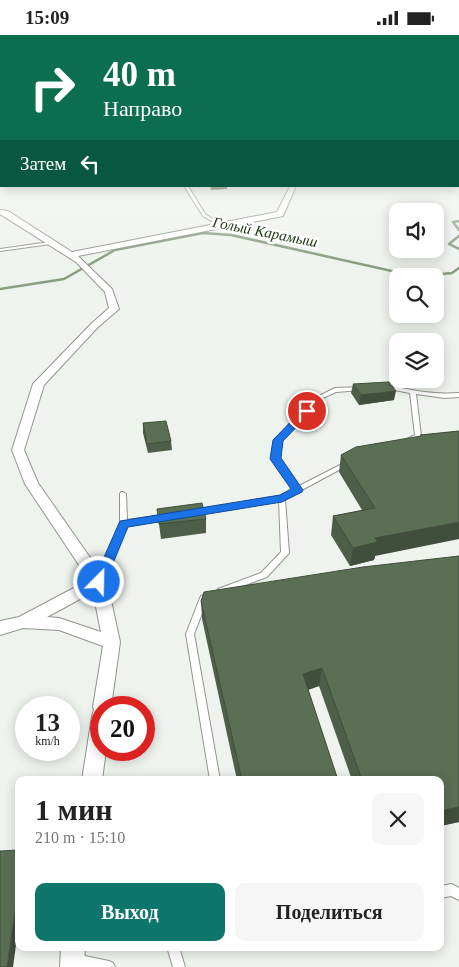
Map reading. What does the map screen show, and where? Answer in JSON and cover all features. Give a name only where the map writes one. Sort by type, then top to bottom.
[{"type":"street","points":[[70,255],[280,214],[293,187]]},
{"type":"street","points":[[0,212],[70,255],[92,272],[109,291],[114,309],[94,326],[39,384],[18,450],[32,484],[99,582],[112,642],[104,696]]},
{"type":"street","points":[[0,628],[24,622],[99,582]]},
{"type":"street","points":[[24,622],[59,624],[112,642]]},
{"type":"lane","points":[[187,187],[204,215],[222,226]]},
{"type":"lane","points":[[0,250],[50,243]]},
{"type":"lane","points":[[380,388],[390,387],[445,396],[459,395]]},
{"type":"lane","points":[[298,490],[276,459],[278,440],[319,398],[335,390],[371,388]]},
{"type":"lane","points":[[401,443],[418,436],[413,392]]},
{"type":"lane","points":[[189,513],[282,498],[358,458]]},
{"type":"lane","points":[[99,582],[124,523],[123,494]]},
{"type":"lane","points":[[214,776],[190,634],[204,597],[264,575],[285,553],[282,498]]},
{"type":"lane","points":[[124,523],[170,516]]},
{"type":"lane","points":[[444,891],[452,890],[459,894]]},
{"type":"lane","points":[[174,951],[179,967]]},
{"type":"lane","points":[[72,958],[109,967]]},
{"type":"building","points":[[389,382],[389,388],[394,388],[396,391],[361,395],[353,384]]},
{"type":"building","points":[[166,421],[171,441],[147,444],[143,423]]},
{"type":"building","points":[[459,431],[459,522],[375,538],[378,542],[353,548],[333,516],[375,508],[341,455],[356,447],[420,435]]},
{"type":"building","points":[[202,503],[206,519],[159,524],[157,509]]},
{"type":"building","points":[[459,556],[459,807],[444,810],[444,776],[361,776],[322,668],[303,674],[337,776],[241,776],[201,601],[204,592],[363,567]]},
{"type":"building","points":[[15,850],[15,913],[7,967],[0,967],[0,851]]},
{"type":"waterway","name":"Голый Карамыш","points":[[459,221],[453,222],[459,230]]},
{"type":"waterway","name":"Голый Карамыш","points":[[0,289],[64,279],[115,250],[203,233],[231,235],[389,270]]},
{"type":"waterway","name":"Голый Карамыш","points":[[459,236],[449,244],[459,249]]},
{"type":"waterway","name":"Голый Карамыш","points":[[444,274],[452,273],[459,268]]},
{"type":"route","points":[[99,582],[124,523],[282,498],[298,490],[276,459],[278,440],[307,411]]}]
